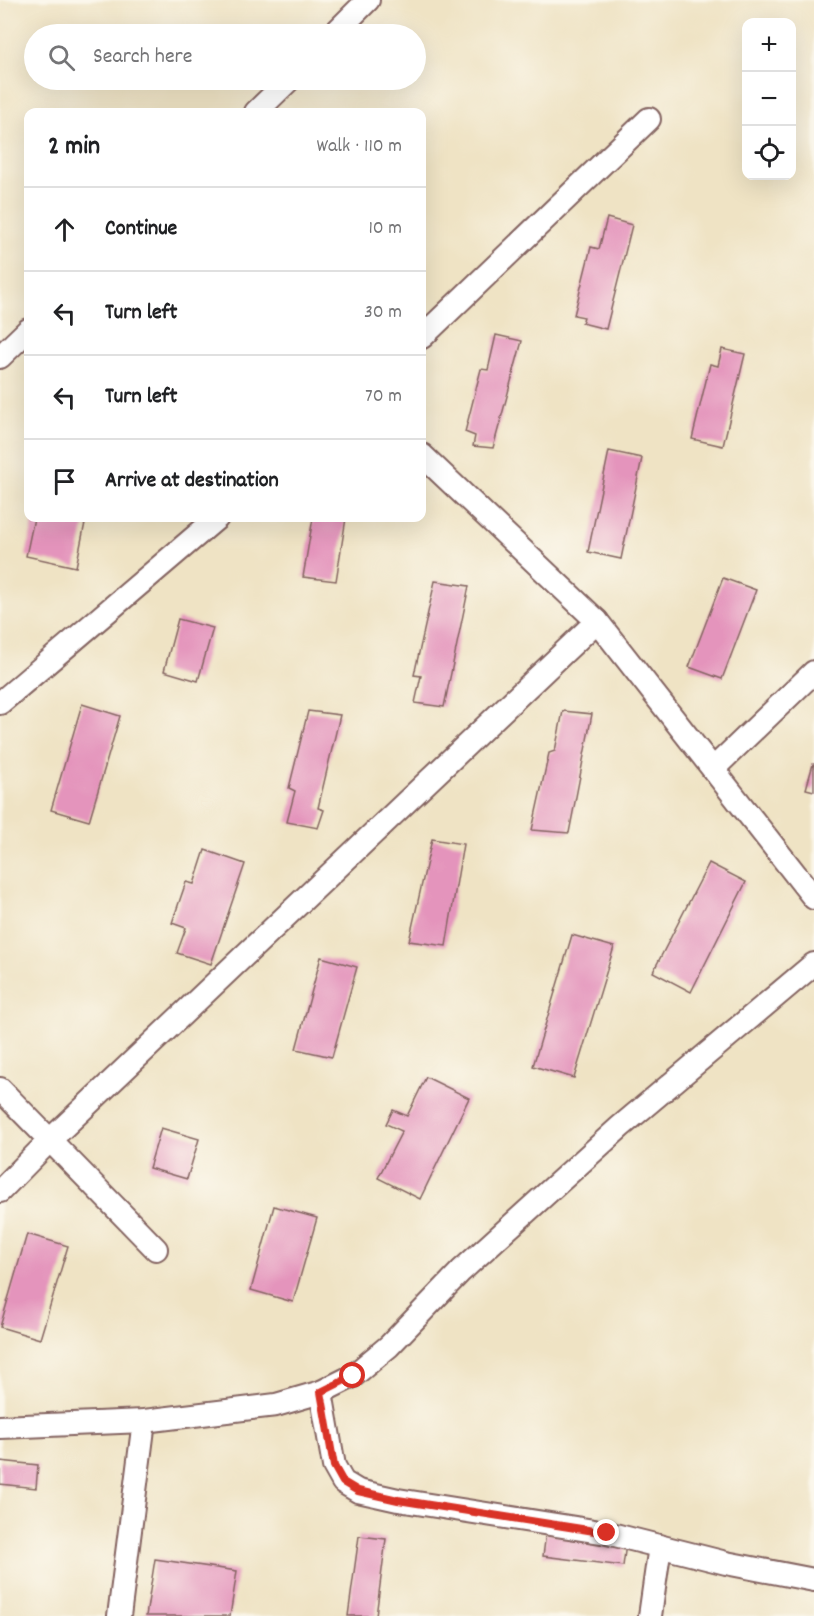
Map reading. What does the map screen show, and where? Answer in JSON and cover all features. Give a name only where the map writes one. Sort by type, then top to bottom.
[{"type":"street","points":[[344,24],[368,0]]},
{"type":"street","points":[[260,108],[279,90]]},
{"type":"street","points":[[426,333],[649,119]]},
{"type":"street","points":[[0,357],[24,334]]},
{"type":"street","points":[[426,459],[597,621],[814,898]]},
{"type":"street","points":[[0,703],[212,522]]},
{"type":"street","points":[[0,1191],[50,1140],[597,621]]},
{"type":"street","points":[[713,769],[814,672]]},
{"type":"street","points":[[0,1427],[144,1421],[276,1405],[321,1392],[353,1376],[389,1346],[462,1271],[620,1127],[814,964]]},
{"type":"street","points":[[0,1089],[156,1249]]},
{"type":"street","points":[[321,1392],[334,1466],[343,1482],[358,1491],[398,1500],[607,1533],[726,1563],[814,1580]]},
{"type":"street","points":[[119,1616],[144,1421]]},
{"type":"street","points":[[650,1616],[660,1546]]},
{"type":"building","points":[[607,218],[632,225],[606,329],[582,323],[584,317],[574,315],[591,247],[599,249]]},
{"type":"building","points":[[496,335],[522,341],[493,448],[473,446],[475,436],[465,432],[481,369],[488,370]]},
{"type":"building","points":[[722,349],[745,354],[723,446],[692,439],[710,364],[718,366]]},
{"type":"building","points":[[609,451],[642,458],[621,559],[588,552]]},
{"type":"building","points":[[33,522],[85,522],[76,567],[26,556]]},
{"type":"building","points":[[312,522],[345,522],[336,581],[303,577]]},
{"type":"building","points":[[723,578],[756,590],[722,679],[689,667]]},
{"type":"building","points":[[435,581],[469,586],[444,707],[415,703],[421,676],[414,675]]},
{"type":"building","points":[[178,619],[213,628],[198,681],[164,671]]},
{"type":"building","points":[[82,704],[120,716],[89,821],[51,810]]},
{"type":"building","points":[[308,711],[340,715],[318,808],[324,810],[318,828],[287,822],[295,791],[289,788]]},
{"type":"building","points":[[563,711],[592,714],[569,833],[532,830],[549,753],[555,751]]},
{"type":"building","points":[[814,764],[814,791],[806,789]]},
{"type":"building","points":[[432,839],[463,844],[446,946],[409,941]]},
{"type":"building","points":[[205,850],[245,864],[211,964],[177,953],[186,928],[172,923],[186,882],[194,884]]},
{"type":"building","points":[[709,863],[746,882],[691,992],[653,972]]},
{"type":"building","points":[[572,935],[614,947],[574,1078],[533,1066]]},
{"type":"building","points":[[321,957],[357,967],[332,1057],[296,1049]]},
{"type":"building","points":[[426,1077],[469,1098],[420,1199],[378,1178],[402,1131],[386,1124],[393,1110],[407,1116]]},
{"type":"building","points":[[161,1128],[199,1139],[187,1179],[149,1168]]},
{"type":"building","points":[[274,1206],[317,1218],[293,1302],[251,1290]]},
{"type":"building","points":[[27,1234],[68,1246],[40,1339],[0,1327]]},
{"type":"building","points":[[0,1461],[38,1465],[36,1488],[0,1484]]},
{"type":"building","points":[[546,1533],[626,1544],[623,1566],[543,1556]]},
{"type":"building","points":[[359,1536],[386,1539],[376,1616],[348,1616]]},
{"type":"building","points":[[155,1559],[237,1571],[230,1616],[146,1616]]},
{"type":"route","points":[[353,1376],[321,1392],[334,1466],[343,1482],[358,1491],[398,1500],[607,1533]]}]
